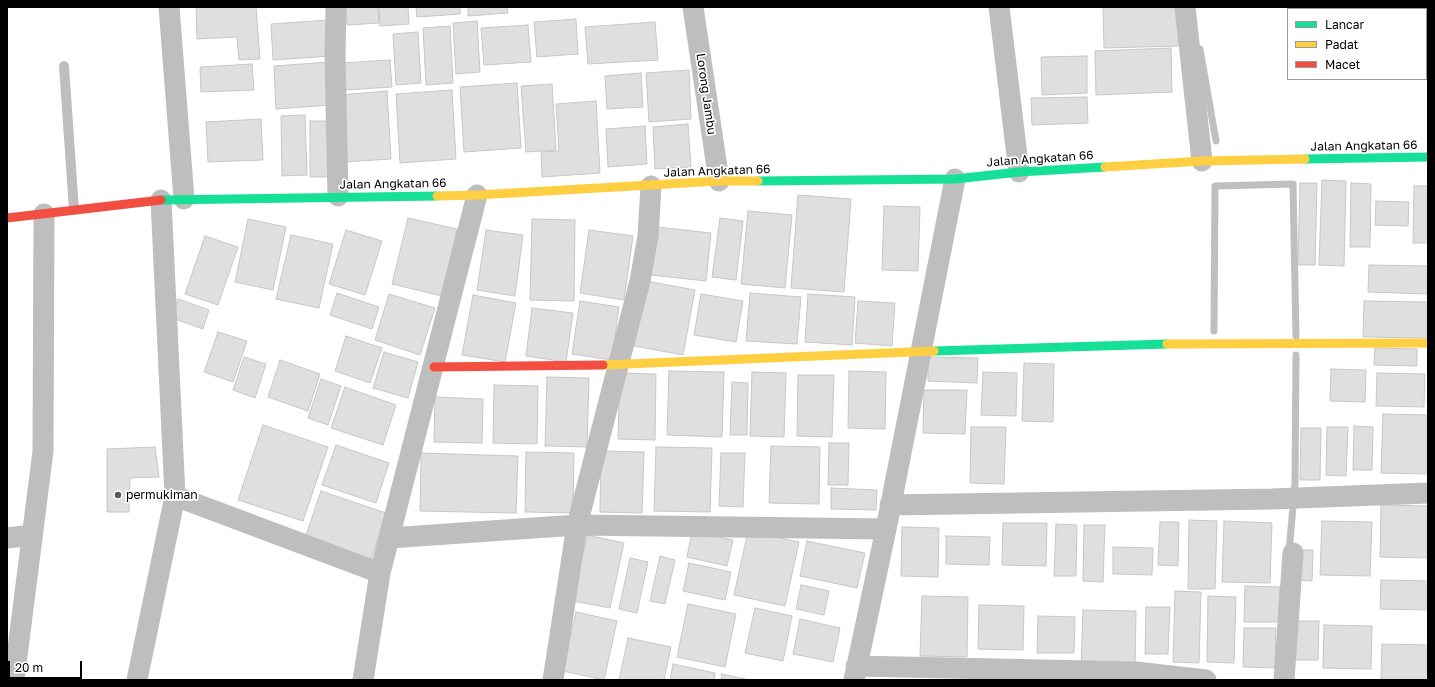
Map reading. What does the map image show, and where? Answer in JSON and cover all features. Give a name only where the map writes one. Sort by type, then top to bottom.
[{"type":"street","points":[[169,7],[184,199]]},
{"type":"street","points":[[336,7],[334,54],[338,196]]},
{"type":"street","name":"Lorong Jambu","points":[[693,7],[719,181]]},
{"type":"street","points":[[999,7],[1019,172]]},
{"type":"street","points":[[1185,7],[1212,161]]},
{"type":"street","name":"Jalan Angkatan 66","points":[[7,218],[161,200],[184,199],[477,195],[719,181],[955,179],[1019,172],[1212,161],[1428,157]]},
{"type":"street","points":[[955,179],[886,529],[855,673],[1135,676],[1206,680]]},
{"type":"street","points":[[553,680],[577,524],[640,281],[648,236],[651,186]]},
{"type":"street","points":[[363,680],[380,573],[477,195]]},
{"type":"street","points":[[137,680],[174,496],[161,200]]},
{"type":"street","points":[[14,680],[43,451],[44,214]]},
{"type":"street","points":[[434,367],[617,365],[920,352],[1220,343],[1428,343]]},
{"type":"street","points":[[890,505],[1272,499],[1428,493]]},
{"type":"street","points":[[174,496],[380,573]]},
{"type":"street","points":[[389,538],[577,524],[886,529]]},
{"type":"street","points":[[7,538],[32,535]]},
{"type":"street","points":[[1284,680],[1293,553]]},
{"type":"lane","points":[[64,66],[74,210]]},
{"type":"building","points":[[196,7],[256,7],[260,59],[239,60],[237,37],[197,39]]},
{"type":"building","points":[[346,7],[378,7],[379,23],[347,25]]},
{"type":"building","points":[[379,7],[408,7],[409,24],[380,26]]},
{"type":"building","points":[[416,7],[460,7],[460,14],[417,17]]},
{"type":"building","points":[[468,7],[507,7],[508,13],[468,16]]},
{"type":"building","points":[[1103,7],[1178,7],[1179,46],[1104,48]]},
{"type":"building","points":[[576,19],[578,54],[537,57],[534,22]]},
{"type":"building","points":[[329,20],[331,56],[273,60],[271,24]]},
{"type":"building","points":[[477,21],[480,72],[456,74],[453,23]]},
{"type":"building","points":[[655,22],[658,60],[588,64],[585,27]]},
{"type":"building","points":[[528,25],[531,62],[484,65],[481,28]]},
{"type":"building","points":[[450,26],[453,83],[426,85],[423,28]]},
{"type":"building","points":[[418,32],[421,83],[396,85],[393,34]]},
{"type":"building","points":[[1171,48],[1172,92],[1096,95],[1095,51]]},
{"type":"building","points":[[1087,56],[1087,93],[1042,95],[1041,57]]},
{"type":"building","points":[[390,60],[392,87],[345,90],[343,63]]},
{"type":"building","points":[[330,62],[332,105],[276,109],[274,66]]},
{"type":"building","points":[[252,64],[254,90],[201,92],[200,67]]},
{"type":"building","points":[[689,70],[691,119],[649,122],[646,73]]},
{"type":"building","points":[[641,73],[643,107],[607,109],[605,76]]},
{"type":"building","points":[[517,83],[521,148],[464,152],[460,87]]},
{"type":"building","points":[[552,84],[556,150],[526,152],[521,86]]},
{"type":"building","points":[[452,90],[456,159],[400,163],[396,94]]},
{"type":"building","points":[[387,91],[391,159],[344,162],[340,95]]},
{"type":"building","points":[[1087,97],[1088,123],[1032,125],[1031,98]]},
{"type":"building","points":[[596,101],[600,173],[542,177],[541,152],[559,151],[556,104]]},
{"type":"building","points":[[305,115],[307,175],[282,176],[281,116]]},
{"type":"building","points":[[261,119],[263,160],[208,162],[206,122]]},
{"type":"building","points":[[310,121],[329,121],[328,177],[310,177]]},
{"type":"building","points":[[688,124],[691,167],[655,169],[653,127]]},
{"type":"building","points":[[645,126],[647,164],[608,167],[606,129]]},
{"type":"building","points":[[1322,180],[1346,181],[1344,266],[1319,265]]},
{"type":"building","points":[[1300,183],[1317,183],[1315,265],[1298,265]]},
{"type":"building","points":[[1351,183],[1371,184],[1370,247],[1350,247]]},
{"type":"building","points":[[1414,186],[1428,186],[1428,243],[1413,243]]},
{"type":"building","points":[[798,195],[851,199],[844,292],[791,288]]},
{"type":"building","points":[[1376,201],[1409,202],[1408,226],[1375,225]]},
{"type":"building","points":[[884,206],[920,207],[918,271],[882,270]]},
{"type":"building","points":[[748,211],[792,215],[785,288],[741,284]]},
{"type":"building","points":[[408,218],[457,229],[442,296],[392,284]]},
{"type":"building","points":[[720,218],[743,221],[736,280],[712,277]]},
{"type":"building","points":[[248,219],[286,227],[273,290],[235,282]]},
{"type":"building","points":[[532,219],[575,220],[574,301],[530,300]]},
{"type":"building","points":[[657,227],[711,233],[706,281],[651,275]]},
{"type":"building","points":[[346,230],[382,241],[365,295],[329,284]]},
{"type":"building","points":[[486,230],[523,235],[515,296],[477,290]]},
{"type":"building","points":[[589,230],[633,236],[624,300],[580,293]]},
{"type":"building","points":[[291,235],[333,244],[319,308],[276,299]]},
{"type":"building","points":[[205,236],[238,247],[218,305],[185,294]]},
{"type":"building","points":[[1369,265],[1428,266],[1428,294],[1368,292]]},
{"type":"building","points":[[646,281],[695,290],[683,355],[634,346]]},
{"type":"building","points":[[337,293],[379,307],[372,329],[330,315]]},
{"type":"building","points":[[750,293],[801,297],[797,344],[746,341]]},
{"type":"building","points":[[389,294],[435,308],[420,355],[375,340]]},
{"type":"building","points":[[701,294],[743,301],[736,342],[694,335]]},
{"type":"building","points":[[808,294],[855,297],[852,345],[805,342]]},
{"type":"building","points":[[473,295],[516,303],[505,362],[462,355]]},
{"type":"building","points":[[178,299],[209,310],[203,329],[172,318]]},
{"type":"building","points":[[580,301],[619,307],[612,360],[572,354]]},
{"type":"building","points":[[858,301],[895,303],[892,346],[855,343]]},
{"type":"building","points":[[1364,301],[1428,302],[1428,338],[1363,337]]},
{"type":"building","points":[[532,308],[573,313],[566,362],[526,356]]},
{"type":"building","points":[[218,332],[247,341],[233,382],[204,372]]},
{"type":"building","points":[[346,336],[382,348],[370,383],[335,371]]},
{"type":"building","points":[[1375,348],[1417,349],[1417,366],[1374,365]]},
{"type":"building","points":[[384,352],[418,362],[408,398],[373,388]]},
{"type":"building","points":[[244,357],[266,364],[255,398],[233,390]]},
{"type":"building","points":[[928,357],[978,358],[977,383],[928,381]]},
{"type":"building","points":[[280,360],[320,374],[308,411],[268,397]]},
{"type":"building","points":[[1024,363],[1054,364],[1053,422],[1022,421]]},
{"type":"building","points":[[1331,369],[1366,370],[1365,402],[1330,401]]},
{"type":"building","points":[[669,371],[724,372],[722,437],[667,435]]},
{"type":"building","points":[[849,371],[886,372],[885,429],[848,428]]},
{"type":"building","points":[[752,372],[786,373],[784,437],[750,436]]},
{"type":"building","points":[[983,372],[1017,373],[1016,416],[981,415]]},
{"type":"building","points":[[620,373],[656,374],[655,440],[618,439]]},
{"type":"building","points":[[1377,373],[1425,374],[1424,407],[1376,406]]},
{"type":"building","points":[[798,375],[834,375],[832,437],[797,436]]},
{"type":"building","points":[[547,377],[589,378],[587,447],[545,446]]},
{"type":"building","points":[[321,379],[341,386],[328,425],[308,418]]},
{"type":"building","points":[[732,382],[748,383],[747,435],[730,435]]},
{"type":"building","points":[[494,385],[538,386],[537,444],[493,443]]},
{"type":"building","points":[[345,387],[396,405],[383,445],[331,428]]},
{"type":"building","points":[[924,390],[967,390],[965,434],[923,433]]},
{"type":"building","points":[[435,397],[483,399],[482,443],[434,442]]},
{"type":"building","points":[[1383,414],[1428,415],[1428,474],[1381,473]]},
{"type":"building","points":[[263,425],[328,447],[303,521],[238,500]]},
{"type":"building","points":[[1354,426],[1373,427],[1372,470],[1353,470]]},
{"type":"building","points":[[971,427],[1006,427],[1004,484],[970,483]]},
{"type":"building","points":[[1327,427],[1348,427],[1346,476],[1326,475]]},
{"type":"building","points":[[1301,428],[1321,428],[1320,480],[1300,480]]},
{"type":"building","points":[[829,443],[849,443],[848,485],[828,485]]},
{"type":"building","points":[[336,445],[389,463],[376,503],[322,485]]},
{"type":"building","points":[[771,446],[820,447],[819,504],[769,503]]},
{"type":"building","name":"permukiman","points":[[155,447],[159,477],[130,478],[129,512],[107,512],[107,449]]},
{"type":"building","points":[[656,447],[712,448],[710,512],[654,511]]},
{"type":"building","points":[[601,451],[644,452],[642,513],[600,512]]},
{"type":"building","points":[[526,452],[574,453],[573,513],[525,512]]},
{"type":"building","points":[[421,453],[518,456],[516,513],[420,511]]},
{"type":"building","points":[[721,453],[745,453],[743,507],[719,506]]},
{"type":"building","points":[[831,488],[877,490],[876,510],[831,509]]},
{"type":"building","points":[[321,491],[386,513],[371,560],[305,538]]},
{"type":"building","points":[[1381,505],[1428,506],[1428,558],[1380,557]]},
{"type":"building","points":[[1189,520],[1217,521],[1215,589],[1188,589]]},
{"type":"building","points":[[1224,521],[1272,523],[1270,583],[1222,582]]},
{"type":"building","points":[[1322,521],[1372,522],[1370,576],[1320,575]]},
{"type":"building","points":[[1160,522],[1179,522],[1178,566],[1158,565]]},
{"type":"building","points":[[1003,523],[1047,523],[1046,566],[1002,565]]},
{"type":"building","points":[[1056,524],[1077,525],[1076,576],[1054,576]]},
{"type":"building","points":[[1084,525],[1105,525],[1103,582],[1083,581]]},
{"type":"building","points":[[902,527],[939,528],[938,577],[901,576]]},
{"type":"building","points":[[692,531],[733,540],[727,566],[687,557]]},
{"type":"building","points":[[748,531],[799,542],[785,606],[734,595]]},
{"type":"building","points":[[587,535],[624,543],[610,608],[573,601]]},
{"type":"building","points":[[946,536],[990,537],[989,565],[946,564]]},
{"type":"building","points":[[807,541],[865,553],[857,588],[800,576]]},
{"type":"building","points":[[1113,547],[1153,548],[1152,575],[1113,574]]},
{"type":"building","points":[[1295,550],[1313,550],[1312,581],[1294,580]]},
{"type":"building","points":[[660,556],[675,560],[665,604],[650,601]]},
{"type":"building","points":[[630,558],[648,562],[637,613],[619,609]]},
{"type":"building","points":[[689,563],[731,572],[725,600],[683,591]]},
{"type":"building","points":[[1381,580],[1428,581],[1428,610],[1380,609]]},
{"type":"building","points":[[801,585],[829,591],[824,615],[796,609]]},
{"type":"building","points":[[1245,586],[1280,587],[1278,622],[1244,622]]},
{"type":"building","points":[[1175,591],[1201,592],[1199,663],[1173,662]]},
{"type":"building","points":[[922,596],[968,597],[967,657],[920,656]]},
{"type":"building","points":[[1208,596],[1236,597],[1234,663],[1207,662]]},
{"type":"building","points":[[688,604],[736,614],[725,667],[677,657]]},
{"type":"building","points":[[979,605],[1024,606],[1023,650],[978,649]]},
{"type":"building","points":[[1146,607],[1170,607],[1168,654],[1145,654]]},
{"type":"building","points":[[755,608],[792,616],[783,661],[745,653]]},
{"type":"building","points":[[1083,610],[1136,611],[1135,669],[1081,667]]},
{"type":"building","points":[[576,612],[617,621],[604,680],[563,671]]},
{"type":"building","points":[[1038,616],[1075,617],[1074,653],[1037,653]]},
{"type":"building","points":[[800,619],[840,628],[833,662],[793,654]]},
{"type":"building","points":[[1292,621],[1319,621],[1318,660],[1292,660]]},
{"type":"building","points":[[1324,625],[1372,626],[1371,669],[1323,668]]},
{"type":"building","points":[[1244,628],[1276,628],[1275,668],[1243,667]]},
{"type":"building","points":[[628,638],[671,647],[664,680],[619,680]]},
{"type":"building","points":[[1382,644],[1428,645],[1428,680],[1381,680]]},
{"type":"building","points":[[673,664],[715,673],[714,680],[670,680]]},
{"type":"building","points":[[722,674],[750,680],[721,680]]},
{"type":"waterway","points":[[1200,49],[1216,141]]},
{"type":"waterway","points":[[1214,331],[1215,186],[1293,184],[1296,336]]},
{"type":"waterway","points":[[1289,552],[1295,484],[1296,355]]},
{"type":"traffic: fast","points":[[1305,159],[1428,157]]},
{"type":"traffic: fast","points":[[758,181],[955,179],[1019,172],[1105,167]]},
{"type":"traffic: fast","points":[[161,200],[437,196]]},
{"type":"traffic: fast","points":[[934,351],[1167,344]]},
{"type":"traffic: slow","points":[[1105,167],[1202,161],[1305,159]]},
{"type":"traffic: slow","points":[[437,196],[719,181],[758,181]]},
{"type":"traffic: slow","points":[[1167,344],[1428,343]]},
{"type":"traffic: slow","points":[[603,365],[934,351]]},
{"type":"traffic: jam","points":[[7,218],[161,200]]},
{"type":"traffic: jam","points":[[434,367],[603,365]]},
{"type":"place","name":"permukiman","points":[[118,495]]}]
